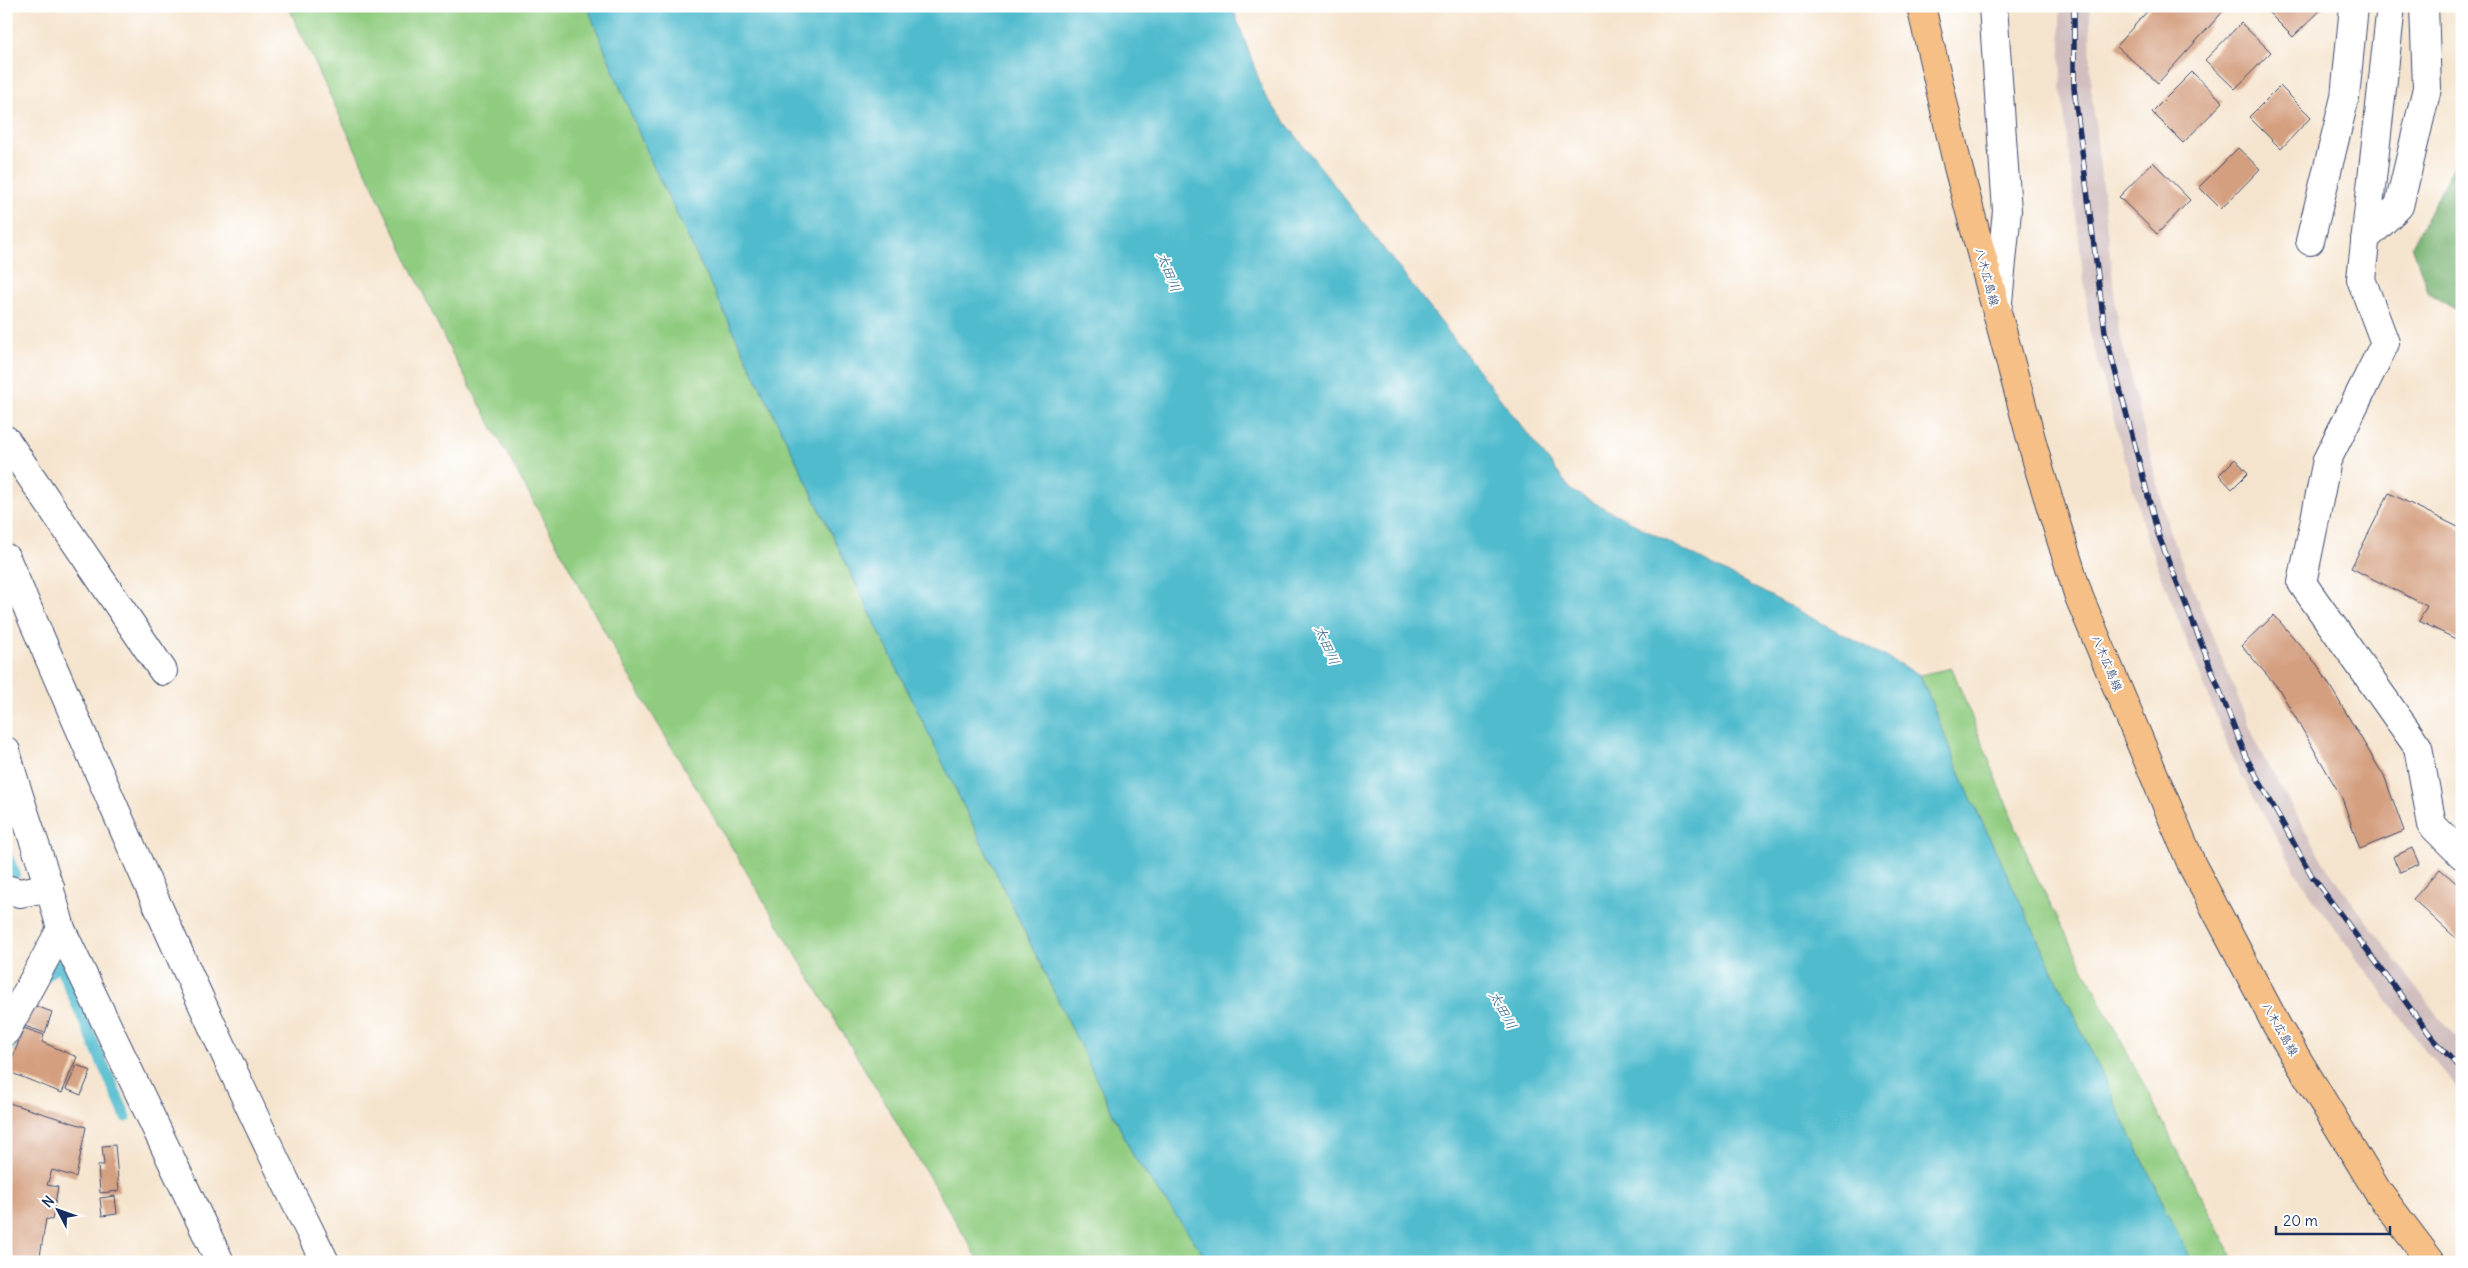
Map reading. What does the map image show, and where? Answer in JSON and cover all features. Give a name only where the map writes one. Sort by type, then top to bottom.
[{"type":"main road","name":"八木広島線","points":[[1921,6],[1958,167],[1997,313],[2040,472],[2079,597],[2192,865],[2282,1034],[2378,1192],[2431,1262]]},
{"type":"street","points":[[1993,6],[2007,211],[1997,313]]},
{"type":"street","points":[[2310,241],[2345,97],[2354,6]]},
{"type":"street","points":[[2391,6],[2360,279],[2385,343],[2327,460],[2302,583],[2418,747],[2432,825],[2462,854]]},
{"type":"street","points":[[2365,239],[2399,206],[2427,88],[2424,6]]},
{"type":"street","points":[[6,440],[163,671]]},
{"type":"street","points":[[6,558],[171,937],[281,1174],[325,1262]]},
{"type":"street","points":[[6,750],[17,794],[50,887],[61,929],[220,1262]]},
{"type":"street","points":[[6,889],[20,894],[50,887]]},
{"type":"street","points":[[6,1031],[61,929]]},
{"type":"shaded area","points":[[2060,6],[2090,6],[2091,88],[2118,326],[2169,530],[2259,749],[2326,867],[2443,1023],[2462,1044],[2462,1092],[2421,1046],[2304,886],[2234,762],[2147,539],[2090,333],[2061,87]]},
{"type":"green space","points":[[288,6],[587,6],[647,153],[1134,1157],[1209,1262],[980,1262],[625,669],[448,346]]},
{"type":"green space","points":[[2454,166],[2462,166],[2462,313],[2429,294],[2412,246]]},
{"type":"green space","points":[[1952,668],[2034,872],[2235,1262],[2191,1262],[1966,788],[1920,675]]},
{"type":"water","name":"太田川","points":[[587,6],[1232,6],[1265,96],[1572,491],[1920,675],[1966,788],[2191,1262],[1209,1262],[1134,1157],[647,153]]},
{"type":"building","points":[[2152,6],[2228,6],[2158,83],[2116,46]]},
{"type":"building","points":[[2267,6],[2325,6],[2293,37],[2264,8]]},
{"type":"building","points":[[2241,23],[2271,52],[2235,89],[2205,60]]},
{"type":"building","points":[[2192,72],[2223,102],[2183,143],[2152,112]]},
{"type":"building","points":[[2280,86],[2311,117],[2281,149],[2249,117]]},
{"type":"building","points":[[2238,148],[2260,169],[2221,209],[2199,187]]},
{"type":"building","points":[[2153,162],[2190,200],[2157,234],[2119,197]]},
{"type":"building","points":[[2235,459],[2248,473],[2232,489],[2219,475]]},
{"type":"building","points":[[2389,493],[2462,529],[2462,642],[2419,621],[2427,606],[2351,568]]},
{"type":"building","points":[[2274,615],[2318,666],[2385,778],[2404,831],[2360,849],[2342,798],[2279,689],[2242,646]]},
{"type":"building","points":[[2412,848],[2419,864],[2400,872],[2393,857]]},
{"type":"building","points":[[2440,869],[2462,888],[2462,936],[2458,940],[2413,899]]},
{"type":"building","points":[[33,1005],[52,1012],[45,1033],[25,1026]]},
{"type":"building","points":[[24,1028],[44,1035],[42,1042],[77,1057],[62,1093],[7,1071]]},
{"type":"building","points":[[77,1065],[91,1071],[81,1095],[66,1089]]},
{"type":"building","points":[[6,1102],[86,1127],[76,1177],[52,1170],[47,1185],[58,1187],[52,1220],[46,1219],[39,1262],[6,1256]]},
{"type":"building","points":[[115,1145],[119,1191],[100,1193],[98,1165],[104,1165],[102,1146]]},
{"type":"building","points":[[115,1196],[117,1214],[102,1216],[100,1198]]},
{"type":"waterway","points":[[6,854],[15,874]]},
{"type":"waterway","points":[[45,977],[59,964],[126,1117]]},
{"type":"waterway","points":[[6,1052],[17,1030]]},
{"type":"railway","points":[[2074,6],[2074,88],[2105,332],[2158,534],[2246,757],[2312,876],[2431,1036],[2462,1071]]}]
